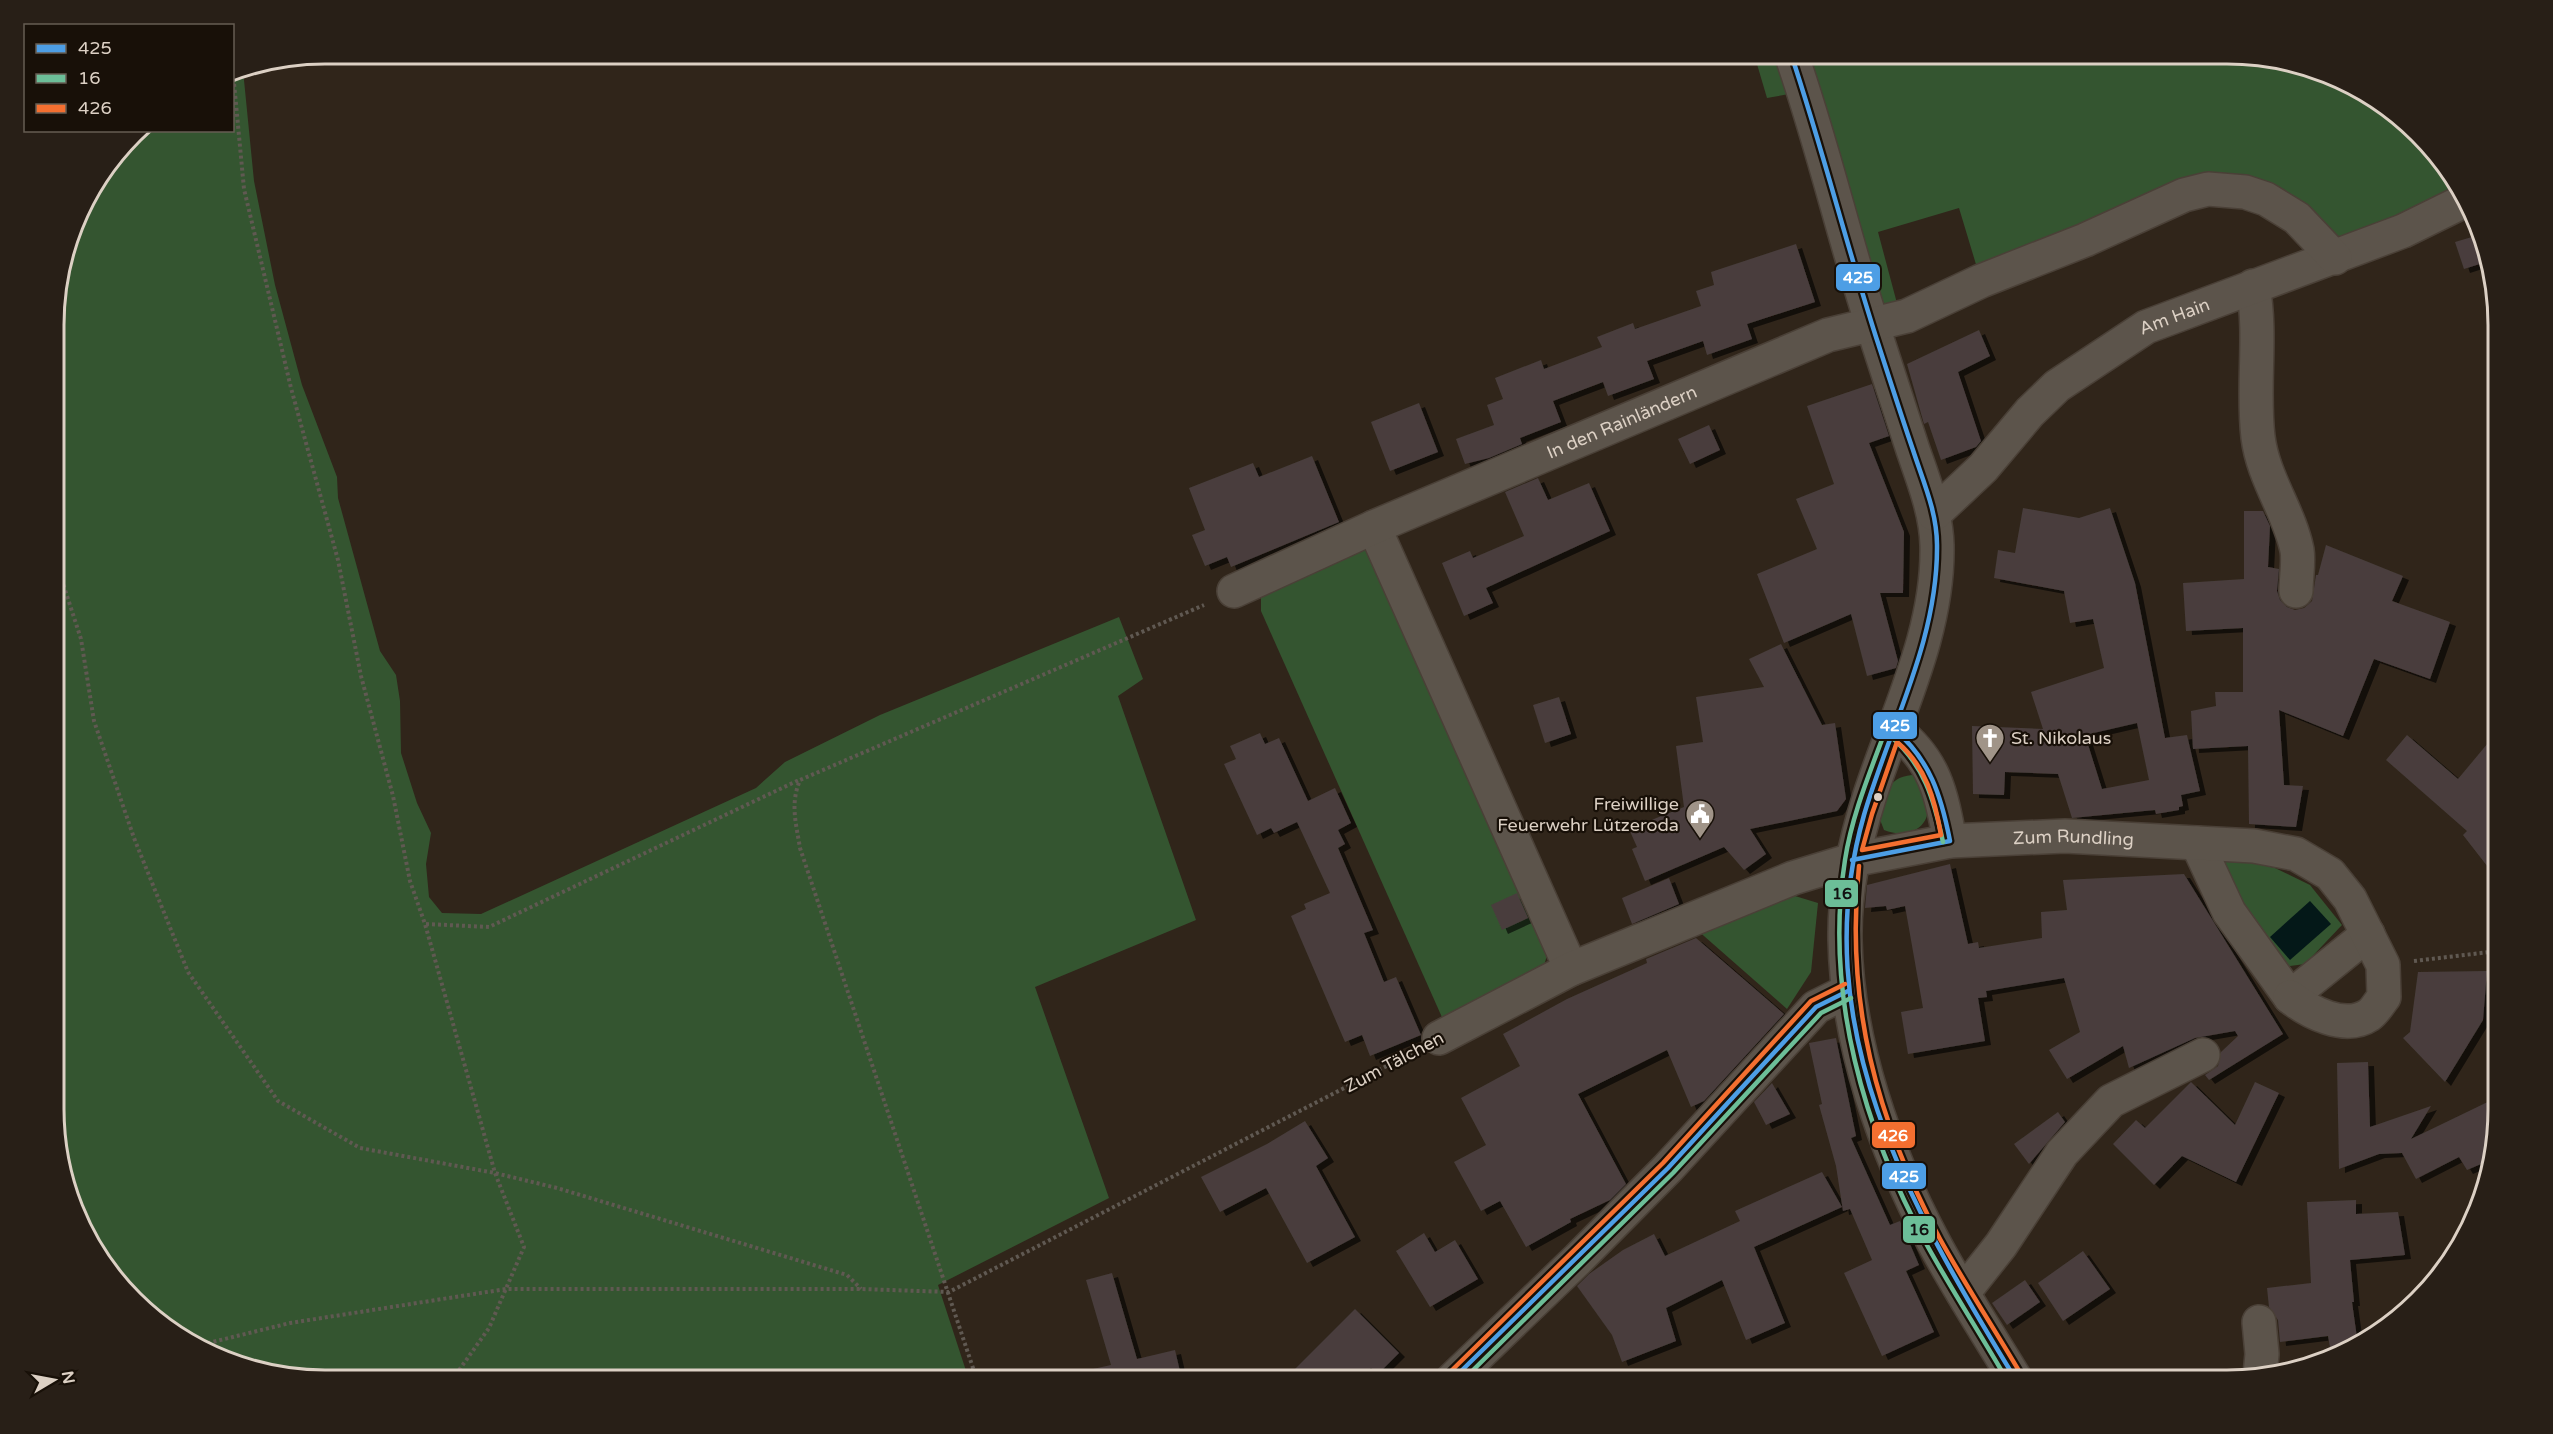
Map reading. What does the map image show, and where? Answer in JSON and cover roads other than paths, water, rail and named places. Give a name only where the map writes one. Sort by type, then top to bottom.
[{"type":"street","points":[[1794,64],[1872,326],[1934,514],[1937,548],[1932,599],[1914,675],[1870,795],[1852,860],[1845,938],[1848,991],[1860,1050],[1880,1118],[1897,1162],[1934,1242],[2010,1370]]},
{"type":"street","name":"In den Rainländern","points":[[1234,591],[1374,527],[1828,335],[1907,316],[1981,280],[2085,240],[2184,195],[2208,189],[2245,192],[2266,199],[2297,218],[2335,258]]},
{"type":"street","name":"Am Hain","points":[[1934,514],[1983,468],[2030,412],[2057,386],[2146,327],[2253,286],[2335,258],[2403,231],[2459,204]]},
{"type":"street","points":[[2253,286],[2256,307],[2255,392],[2258,439],[2268,478],[2297,551],[2296,591]]},
{"type":"street","points":[[1374,527],[1571,969]]},
{"type":"street","points":[[1894,729],[1916,745],[1941,794],[1950,841]]},
{"type":"street","name":"Zum Rundling","points":[[1852,860],[1950,841],[2065,836],[2254,846],[2296,854],[2330,874],[2350,899],[2383,965],[2384,997],[2368,1016],[2346,1021],[2327,1017],[2308,1011],[2290,997],[2229,912],[2197,843]]},
{"type":"street","name":"Zum Tälchen","points":[[1439,1038],[1571,969],[1793,878],[1852,860]]},
{"type":"street","points":[[2290,997],[2368,934]]},
{"type":"street","points":[[1462,1370],[1660,1176],[1816,1007],[1848,991]]},
{"type":"street","points":[[1964,1293],[2001,1245],[2062,1153],[2111,1101],[2203,1055]]},
{"type":"street","points":[[2259,1322],[2261,1367]]},
{"type":"place","name":"St. Nikolaus","points":[[1990,764]]},
{"type":"place","name":"Freiwillige Feuerwehr Lützeroda","points":[[1700,840]]}]
